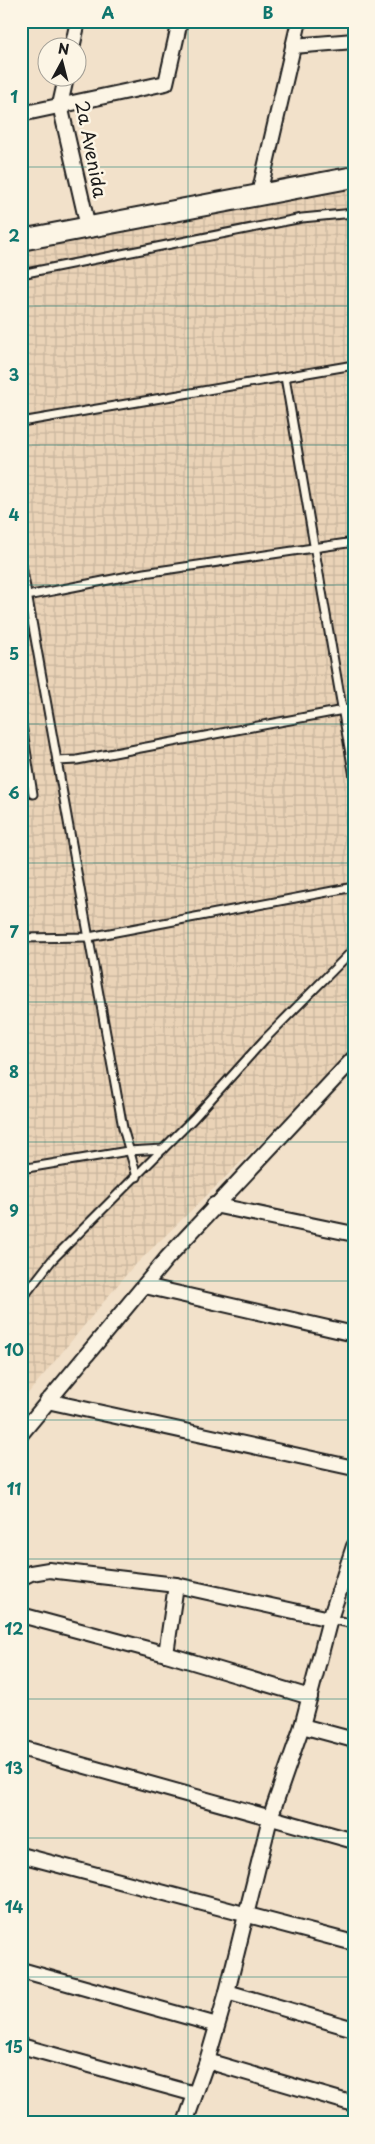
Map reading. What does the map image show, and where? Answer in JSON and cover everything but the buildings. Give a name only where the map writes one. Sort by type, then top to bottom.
[{"type":"main road","points":[[21,240],[259,194],[352,180]]},
{"type":"street","points":[[74,38],[78,21]]},
{"type":"street","points":[[21,114],[166,83],[180,21]]},
{"type":"street","points":[[259,194],[299,21]]},
{"type":"street","points":[[293,46],[354,41]]},
{"type":"street","name":"2a Avenida","points":[[64,88],[60,105],[88,227]]},
{"type":"street","points":[[21,1434],[214,1205],[354,1058]]},
{"type":"street","points":[[214,1205],[354,1234]]},
{"type":"street","points":[[145,1286],[354,1334]]},
{"type":"street","points":[[47,1401],[354,1468]]},
{"type":"street","points":[[185,2123],[207,2061],[227,1992],[270,1818],[302,1726],[330,1619],[354,1546]]},
{"type":"street","points":[[21,1578],[31,1573],[49,1570],[176,1585],[330,1619]]},
{"type":"street","points":[[166,1654],[176,1585]]},
{"type":"street","points":[[21,1615],[166,1654],[310,1697]]},
{"type":"street","points":[[302,1726],[354,1740]]},
{"type":"street","points":[[21,1748],[354,1841]]},
{"type":"street","points":[[21,1855],[354,1943]]},
{"type":"street","points":[[21,1970],[217,2025]]},
{"type":"street","points":[[227,1992],[354,2030]]},
{"type":"street","points":[[21,2046],[196,2094]]},
{"type":"street","points":[[207,2061],[354,2104]]},
{"type":"lane","points":[[21,274],[302,218],[354,213]]},
{"type":"lane","points":[[21,422],[354,366]]},
{"type":"lane","points":[[285,377],[354,777]]},
{"type":"lane","points":[[27,596],[144,572],[354,542]]},
{"type":"lane","points":[[21,560],[128,1150],[137,1177]]},
{"type":"lane","points":[[57,761],[77,760],[354,708]]},
{"type":"lane","points":[[21,718],[33,794]]},
{"type":"lane","points":[[21,938],[89,937],[354,887]]},
{"type":"lane","points":[[24,1297],[52,1260],[137,1177],[264,1040],[354,949]]},
{"type":"lane","points":[[21,1169],[128,1150],[163,1149]]},
{"type":"lane","points":[[21,1272],[24,1297]]},
{"type":"lane","points":[[330,1619],[354,1624]]},
{"type":"shaded area","points":[[354,177],[354,1052],[130,1270],[21,1402],[21,240]]}]
